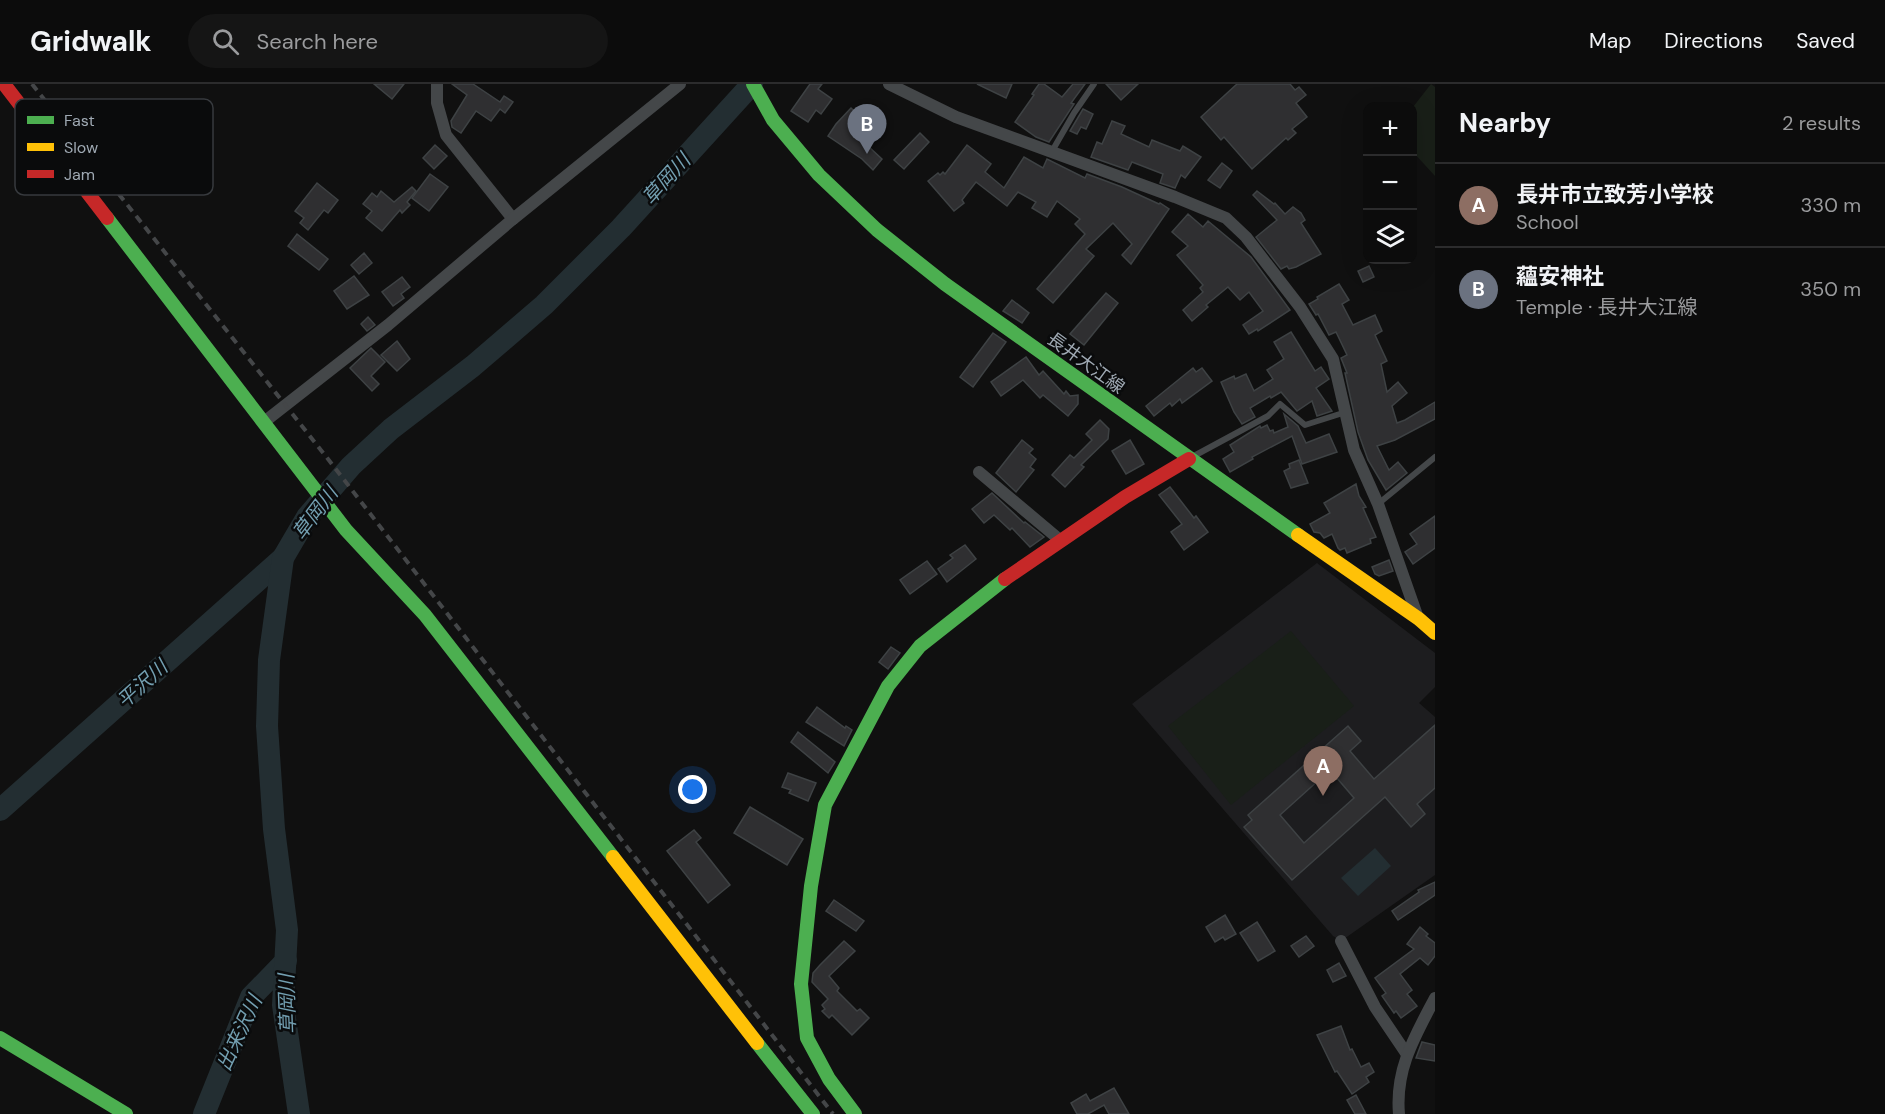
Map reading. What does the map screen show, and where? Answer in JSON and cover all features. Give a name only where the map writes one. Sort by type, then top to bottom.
[{"type":"street","points":[[4,84],[15,99]]},
{"type":"street","points":[[437,84],[437,104],[446,135],[513,219]]},
{"type":"street","points":[[264,422],[388,325],[513,219],[680,84]]},
{"type":"street","name":"長井大江線","points":[[753,84],[773,120],[819,175],[877,230],[945,284],[1189,459],[1419,619],[1435,633]]},
{"type":"street","points":[[889,84],[956,117],[1175,197],[1226,218],[1246,237],[1300,307],[1333,359],[1354,450],[1378,504],[1419,619]]},
{"type":"street","points":[[88,195],[346,530],[425,615],[813,1114]]},
{"type":"street","points":[[855,1114],[829,1079],[807,1038],[801,984],[811,886],[825,805],[888,686],[920,646],[975,601],[1060,540],[1125,496],[1189,459]]},
{"type":"street","points":[[980,472],[1060,540]]},
{"type":"street","points":[[1341,941],[1375,1007],[1406,1053]]},
{"type":"street","points":[[1399,1114],[1397,1094],[1406,1053],[1435,998]]},
{"type":"street","points":[[0,1038],[126,1114]]},
{"type":"lane","points":[[1051,153],[1094,84]]},
{"type":"lane","points":[[1189,459],[1268,416],[1280,404],[1305,425],[1346,411]]},
{"type":"lane","points":[[1378,504],[1435,457]]},
{"type":"shaded area","points":[[1431,84],[1435,87],[1435,176],[1417,156],[1417,102]]},
{"type":"shaded area","points":[[1317,563],[1435,653],[1435,687],[1419,703],[1435,717],[1435,875],[1341,941],[1333,936],[1132,704]]},
{"type":"shaded area","points":[[1291,631],[1354,706],[1231,805],[1168,726]]},
{"type":"shaded area","points":[[1375,848],[1391,866],[1358,896],[1341,878]]},
{"type":"building","points":[[374,84],[404,84],[392,99]]},
{"type":"building","points":[[452,84],[473,84],[500,102],[504,96],[513,102],[505,113],[500,109],[491,121],[476,111],[461,133],[452,127],[451,121],[467,95]]},
{"type":"building","points":[[810,84],[822,84],[818,89],[832,99],[821,114],[816,110],[808,122],[791,111]]},
{"type":"building","points":[[977,84],[1012,84],[1006,98]]},
{"type":"building","points":[[1039,84],[1044,84],[1062,97],[1073,84],[1085,84],[1071,103],[1074,104],[1049,142],[1036,137],[1015,122]]},
{"type":"building","points":[[1106,84],[1138,84],[1121,100]]},
{"type":"building","points":[[1237,84],[1290,84],[1295,90],[1299,87],[1306,95],[1296,103],[1307,117],[1292,129],[1296,133],[1288,140],[1286,138],[1252,169],[1224,137],[1221,140],[1201,117]]},
{"type":"building","points":[[851,108],[864,120],[853,132],[882,159],[873,170],[862,159],[828,136]]},
{"type":"building","points":[[1083,109],[1093,114],[1086,129],[1081,127],[1077,134],[1070,131]]},
{"type":"building","points":[[1112,121],[1125,126],[1121,134],[1149,147],[1152,140],[1180,151],[1183,146],[1201,157],[1185,178],[1181,175],[1175,188],[1160,183],[1163,174],[1132,162],[1128,170],[1091,157],[1097,142],[1102,144]]},
{"type":"building","points":[[920,133],[929,142],[904,169],[894,160]]},
{"type":"building","points":[[435,145],[447,156],[434,169],[423,158]]},
{"type":"building","points":[[967,145],[991,164],[985,172],[1004,188],[1024,157],[1043,168],[1047,159],[1085,178],[1087,174],[1160,203],[1169,209],[1131,264],[1122,255],[1132,244],[1113,223],[1086,249],[1094,256],[1053,303],[1037,289],[1085,234],[1075,224],[1080,219],[1057,201],[1047,217],[1032,208],[1036,202],[1018,192],[1007,206],[976,182],[962,200],[964,203],[954,211],[928,181],[938,173],[945,174]]},
{"type":"building","points":[[1222,163],[1232,171],[1220,188],[1208,180]]},
{"type":"building","points":[[430,174],[448,187],[429,211],[412,198]]},
{"type":"building","points":[[317,183],[338,200],[328,213],[324,210],[308,230],[300,223],[304,218],[295,211]]},
{"type":"building","points":[[412,187],[416,191],[407,202],[410,205],[402,213],[400,210],[382,231],[366,218],[372,211],[363,204],[372,193],[377,197],[381,191],[394,202]]},
{"type":"building","points":[[1257,191],[1275,203],[1285,214],[1293,207],[1301,213],[1305,220],[1301,223],[1321,254],[1296,267],[1289,269],[1287,266],[1281,269],[1256,237],[1277,220],[1253,195]]},
{"type":"building","points":[[1188,214],[1203,227],[1208,221],[1251,257],[1290,310],[1258,331],[1257,329],[1249,334],[1243,325],[1263,311],[1249,292],[1240,300],[1228,287],[1206,305],[1208,307],[1192,321],[1183,310],[1203,292],[1200,288],[1203,285],[1177,255],[1188,246],[1172,232]]},
{"type":"building","points":[[297,234],[328,259],[319,270],[288,246]]},
{"type":"building","points":[[364,253],[372,263],[359,274],[351,265]]},
{"type":"building","points":[[1369,266],[1374,277],[1363,282],[1358,271]]},
{"type":"building","points":[[354,276],[369,295],[347,309],[334,291]]},
{"type":"building","points":[[402,277],[410,287],[401,294],[404,298],[393,306],[382,292]]},
{"type":"building","points":[[1339,284],[1349,300],[1342,304],[1353,325],[1375,315],[1382,331],[1375,335],[1387,361],[1381,364],[1387,392],[1398,382],[1407,393],[1392,406],[1397,423],[1435,402],[1435,419],[1395,440],[1377,446],[1389,470],[1398,462],[1407,473],[1386,490],[1368,460],[1358,432],[1345,373],[1347,373],[1341,358],[1347,355],[1336,332],[1329,335],[1318,314],[1316,315],[1309,304]]},
{"type":"building","points":[[1106,293],[1118,303],[1084,345],[1070,334]]},
{"type":"building","points":[[1012,300],[1029,313],[1022,323],[1003,311]]},
{"type":"building","points":[[368,317],[375,325],[367,331],[361,324]]},
{"type":"building","points":[[1291,332],[1315,371],[1321,367],[1329,379],[1316,388],[1332,411],[1317,416],[1312,401],[1297,411],[1281,392],[1250,408],[1255,417],[1242,424],[1221,382],[1246,374],[1254,391],[1273,379],[1267,370],[1284,359],[1274,342]]},
{"type":"building","points":[[993,333],[1006,342],[973,387],[960,377]]},
{"type":"building","points":[[397,341],[410,359],[397,371],[381,355]]},
{"type":"building","points":[[371,348],[385,362],[371,376],[379,384],[372,391],[350,368]]},
{"type":"building","points":[[1026,357],[1039,375],[1043,371],[1064,394],[1066,391],[1070,396],[1078,395],[1078,404],[1068,416],[1043,395],[1040,398],[1023,380],[1001,396],[991,382]]},
{"type":"building","points":[[1193,368],[1196,372],[1202,368],[1212,381],[1182,403],[1180,399],[1172,406],[1170,403],[1154,416],[1146,406]]},
{"type":"building","points":[[1284,414],[1298,426],[1306,443],[1329,434],[1337,452],[1302,464],[1292,436],[1252,457],[1253,459],[1230,472],[1223,459],[1234,452],[1230,445],[1260,426],[1261,428],[1267,425],[1274,433],[1288,427]]},
{"type":"building","points":[[1100,420],[1109,429],[1108,439],[1081,465],[1084,467],[1065,487],[1052,475],[1070,455],[1074,458],[1092,440],[1086,434]]},
{"type":"building","points":[[1022,440],[1033,449],[1029,453],[1036,459],[1030,467],[1034,470],[1016,492],[996,473]]},
{"type":"building","points":[[1130,440],[1144,464],[1126,474],[1112,451]]},
{"type":"building","points":[[1299,460],[1308,483],[1291,488],[1284,471],[1290,468],[1289,464]]},
{"type":"building","points":[[1356,484],[1359,496],[1366,507],[1363,508],[1376,537],[1370,539],[1371,543],[1347,553],[1345,548],[1340,550],[1338,548],[1332,534],[1324,538],[1320,533],[1314,532],[1310,524],[1330,513],[1324,503]]},
{"type":"building","points":[[1170,487],[1208,532],[1184,550],[1171,532],[1182,524],[1159,495]]},
{"type":"building","points":[[992,493],[1024,523],[1044,537],[1030,547],[1012,528],[1010,530],[994,515],[984,523],[972,509]]},
{"type":"building","points":[[1435,516],[1435,548],[1413,564],[1405,552],[1417,544],[1410,534]]},
{"type":"building","points":[[965,545],[976,559],[947,582],[938,569],[953,558],[950,555]]},
{"type":"building","points":[[1389,560],[1393,571],[1379,576],[1375,574],[1372,567]]},
{"type":"building","points":[[927,561],[937,574],[910,594],[900,580]]},
{"type":"building","points":[[891,647],[900,653],[888,669],[879,662]]},
{"type":"building","points":[[817,707],[845,728],[846,726],[852,730],[844,746],[806,722]]},
{"type":"building","points":[[1435,725],[1435,788],[1417,804],[1425,814],[1411,827],[1385,797],[1292,880],[1244,827],[1252,820],[1248,815],[1348,726],[1361,741],[1350,751],[1374,779]],"holes":[[[1330,770],[1354,798],[1304,843],[1280,815]]]},
{"type":"building","points":[[798,732],[835,762],[828,773],[791,742]]},
{"type":"building","points":[[788,773],[816,783],[808,801],[789,793],[791,790],[782,787]]},
{"type":"building","points":[[750,807],[803,839],[787,865],[734,833]]},
{"type":"building","points":[[694,830],[701,838],[696,842],[730,885],[708,903],[667,851]]},
{"type":"building","points":[[1435,882],[1435,895],[1398,920],[1392,911],[1419,892],[1418,890]]},
{"type":"building","points":[[834,900],[864,921],[856,931],[826,911]]},
{"type":"building","points":[[1225,915],[1236,934],[1225,940],[1223,937],[1215,942],[1206,927]]},
{"type":"building","points":[[1257,922],[1275,951],[1258,961],[1240,933]]},
{"type":"building","points":[[1420,927],[1435,943],[1435,956],[1428,965],[1420,958],[1400,974],[1412,990],[1407,994],[1417,1006],[1401,1018],[1396,1011],[1394,1013],[1382,996],[1386,993],[1375,978],[1414,949],[1407,944]]},
{"type":"building","points":[[1306,936],[1314,946],[1299,957],[1291,946]]},
{"type":"building","points":[[844,941],[855,951],[829,976],[839,988],[837,991],[857,1011],[860,1009],[869,1018],[852,1035],[832,1015],[829,1018],[822,1011],[825,1009],[822,1005],[828,999],[812,982],[813,973]]},
{"type":"building","points":[[1339,963],[1346,976],[1333,982],[1327,970]]},
{"type":"building","points":[[1341,1026],[1350,1050],[1352,1049],[1361,1067],[1369,1063],[1374,1072],[1366,1077],[1369,1082],[1352,1094],[1337,1071],[1335,1072],[1317,1035]]},
{"type":"building","points":[[1422,1042],[1435,1045],[1435,1061],[1416,1058]]},
{"type":"building","points":[[1114,1088],[1129,1114],[1109,1114],[1104,1105],[1088,1114],[1077,1114],[1071,1103],[1086,1094],[1090,1101]]},
{"type":"building","points":[[1356,1095],[1366,1114],[1355,1114],[1347,1100]]},
{"type":"waterway","name":"草岡川","points":[[299,1114],[283,1005],[287,930],[274,829],[267,726],[269,660],[283,558],[307,517],[351,466],[391,429],[473,366],[544,305],[621,228],[752,84]]},
{"type":"waterway","name":"平沢川","points":[[0,810],[283,558]]},
{"type":"waterway","name":"出来沢川","points":[[204,1114],[251,997],[286,961]]},
{"type":"railway","points":[[32,84],[44,99]]},
{"type":"railway","points":[[120,195],[328,459],[833,1114]]},
{"type":"traffic: fast","points":[[753,84],[773,120],[819,175],[877,230],[945,284],[1298,535]]},
{"type":"traffic: fast","points":[[107,218],[346,530],[425,615],[613,857]]},
{"type":"traffic: fast","points":[[855,1114],[829,1079],[807,1038],[801,984],[811,886],[825,805],[888,686],[920,646],[1005,579]]},
{"type":"traffic: fast","points":[[0,1038],[126,1114]]},
{"type":"traffic: fast","points":[[757,1043],[813,1114]]},
{"type":"traffic: slow","points":[[1298,535],[1419,619],[1435,633]]},
{"type":"traffic: slow","points":[[613,857],[757,1043]]},
{"type":"traffic: jam","points":[[4,84],[16,99]]},
{"type":"traffic: jam","points":[[89,195],[107,218]]},
{"type":"traffic: jam","points":[[1005,579],[1125,497],[1189,459]]},
{"type":"place","name":"蘊安神社","points":[[867,154]]},
{"type":"place","name":"長井市立致芳小学校","points":[[1323,796]]}]
